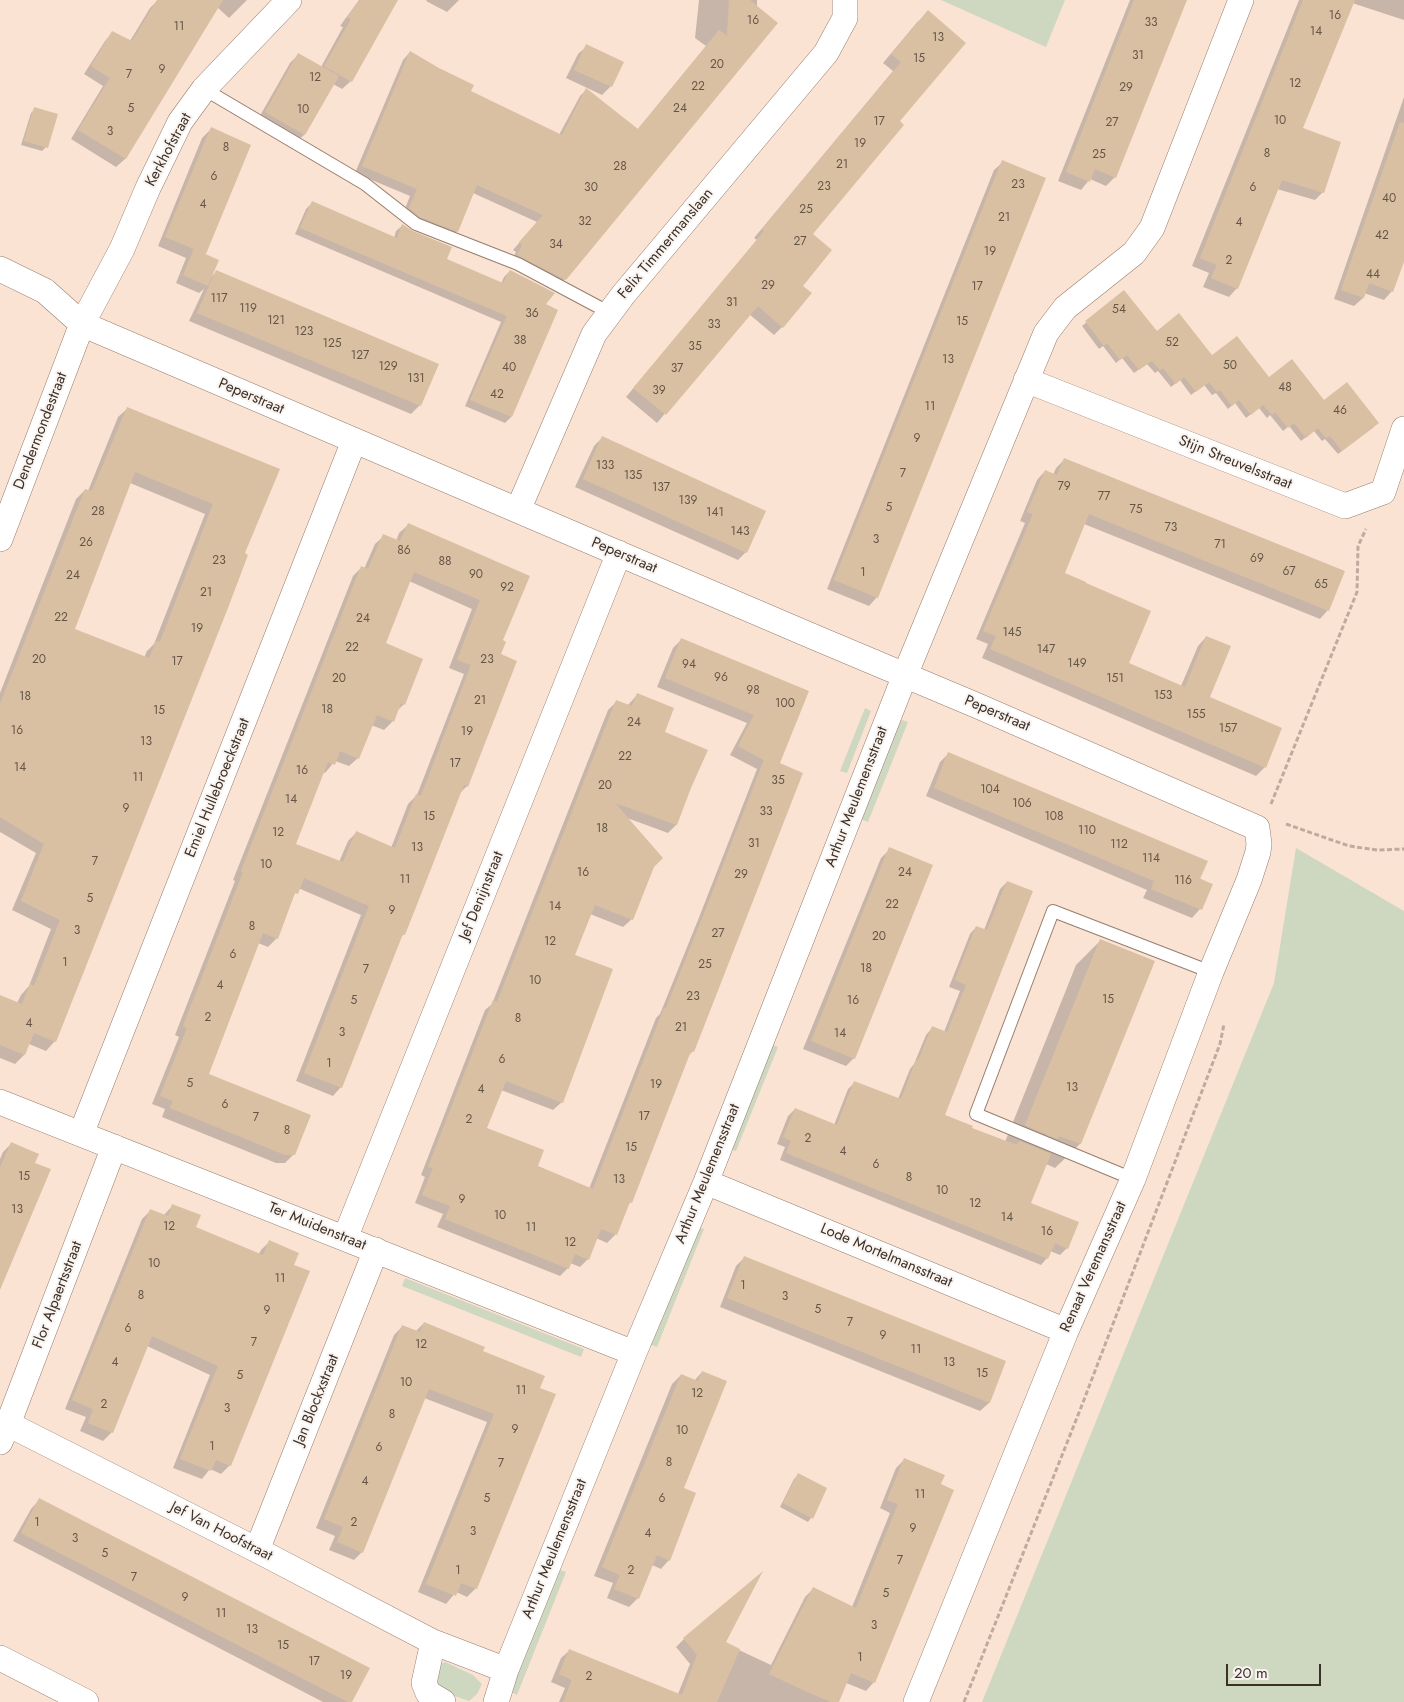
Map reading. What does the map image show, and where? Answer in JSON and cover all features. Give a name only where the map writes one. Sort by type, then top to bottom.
[{"type":"street","name":"Kerkhofstraat","points":[[82,324],[122,249],[148,188],[180,122],[204,89],[289,0]]},
{"type":"street","name":"Felix Timmermanslaan","points":[[518,510],[594,334],[826,53],[845,18],[845,0]]},
{"type":"street","points":[[905,676],[1046,333],[1066,308],[1134,253],[1152,228],[1241,0]]},
{"type":"street","name":"Peperstraat","points":[[0,269],[45,291],[82,324],[905,676],[1263,818]]},
{"type":"street","name":"Dendermondestraat","points":[[0,539],[82,324]]},
{"type":"street","name":"Stijn Streuvelsstraat","points":[[1026,380],[1345,506],[1383,492]]},
{"type":"street","points":[[1383,492],[1404,429]]},
{"type":"street","name":"Emiel Hullebroeckstraat","points":[[81,1134],[354,441]]},
{"type":"street","name":"Jef Denijnstraat","points":[[345,1238],[619,554]]},
{"type":"street","name":"Arthur Meulemensstraat","points":[[506,1670],[634,1353],[706,1182],[905,676]]},
{"type":"street","name":"Renaat Veremansstraat","points":[[916,1702],[1066,1331],[1134,1179],[1211,972],[1249,880],[1258,852],[1263,818]]},
{"type":"street","name":"Ter Muidenstraat","points":[[0,1102],[634,1353]]},
{"type":"street","name":"Flor Alpaertsstraat","points":[[4,1433],[114,1147]]},
{"type":"street","name":"Lode Mortelmansstraat","points":[[706,1182],[1066,1331]]},
{"type":"street","name":"Jan Blockxstraat","points":[[257,1550],[376,1250]]},
{"type":"street","name":"Jef Van Hoofstraat","points":[[4,1433],[257,1550],[433,1642],[506,1670]]},
{"type":"street","points":[[433,1642],[424,1683],[428,1693],[443,1702]]},
{"type":"street","points":[[0,1658],[86,1702]]},
{"type":"street","points":[[496,1702],[506,1670]]},
{"type":"lane","points":[[204,89],[365,184],[416,224],[518,264],[610,313]]},
{"type":"lane","points":[[1134,1179],[976,1114],[1053,910],[1211,972]]},
{"type":"path","points":[[1263,818],[1357,592],[1358,546],[1383,492]]},
{"type":"path","points":[[1283,823],[1349,846],[1377,850],[1404,849]]},
{"type":"path","points":[[964,1702],[1170,1177],[1220,1044],[1225,1018]]},
{"type":"green space","points":[[941,0],[1065,0],[1046,47]]},
{"type":"green space","points":[[865,708],[871,711],[847,773],[840,771]]},
{"type":"green space","points":[[899,719],[908,722],[868,822],[859,818]]},
{"type":"green space","points":[[1296,848],[1404,911],[1404,1702],[982,1702],[1274,983]]},
{"type":"green space","points":[[770,1044],[778,1047],[736,1151],[729,1149]]},
{"type":"green space","points":[[696,1226],[704,1229],[657,1347],[649,1344]]},
{"type":"green space","points":[[405,1278],[584,1349],[581,1357],[402,1286]]},
{"type":"green space","points":[[557,1569],[566,1572],[517,1695],[509,1691]]},
{"type":"green space","points":[[445,1662],[473,1675],[482,1684],[477,1694],[469,1701],[446,1693],[436,1687],[437,1666]]},
{"type":"building","points":[[157,0],[223,0],[126,159],[78,130],[110,78],[91,66],[112,31],[132,41]]},
{"type":"building","points":[[360,0],[398,0],[352,82],[324,66],[351,19],[347,17]]},
{"type":"building","points":[[729,0],[750,0],[778,23],[566,280],[517,255],[522,245],[519,242],[543,215],[477,185],[458,232],[420,217],[409,208],[417,189],[362,166],[410,51],[474,85],[471,91],[562,135],[586,88],[638,129],[719,30],[727,36]]},
{"type":"building","points":[[1134,0],[1187,0],[1116,178],[1095,169],[1090,182],[1066,172]]},
{"type":"building","points":[[1303,0],[1355,0],[1303,128],[1341,142],[1324,193],[1282,180],[1238,289],[1211,278],[1217,265],[1200,258]]},
{"type":"building","points":[[928,10],[966,43],[900,121],[904,125],[813,234],[832,250],[803,286],[812,293],[783,328],[758,306],[666,415],[633,388],[901,62],[891,54]]},
{"type":"building","points":[[586,44],[624,62],[612,87],[574,70]]},
{"type":"building","points":[[298,53],[339,76],[305,135],[265,112]]},
{"type":"building","points":[[34,107],[58,114],[48,148],[24,141]]},
{"type":"building","points":[[1400,122],[1404,123],[1404,262],[1393,292],[1369,283],[1364,298],[1341,290]]},
{"type":"building","points":[[211,127],[251,145],[206,254],[165,237]]},
{"type":"building","points":[[1002,160],[1046,178],[878,598],[834,580]]},
{"type":"building","points":[[312,201],[397,238],[402,224],[413,231],[452,247],[447,259],[503,283],[510,270],[555,293],[546,304],[558,310],[512,417],[470,400],[507,316],[300,228]]},
{"type":"building","points":[[194,249],[219,260],[208,286],[183,275]]},
{"type":"building","points":[[216,270],[439,364],[421,406],[197,313]]},
{"type":"building","points":[[1124,290],[1157,331],[1179,313],[1212,355],[1237,336],[1269,377],[1292,359],[1324,400],[1347,382],[1379,423],[1342,451],[1330,436],[1326,438],[1318,428],[1306,438],[1294,423],[1288,428],[1275,412],[1272,415],[1263,405],[1251,415],[1239,400],[1232,406],[1220,390],[1217,392],[1209,382],[1196,392],[1184,377],[1176,384],[1163,368],[1160,370],[1152,361],[1139,370],[1127,355],[1120,360],[1107,343],[1104,346],[1085,321]]},
{"type":"building","points":[[127,407],[280,469],[245,553],[248,555],[228,608],[56,1042],[34,1033],[25,1055],[0,1045],[0,995],[22,1004],[30,984],[34,986],[60,920],[21,901],[44,844],[0,817],[0,704],[85,489],[92,491]],"holes":[[[135,472],[213,504],[160,642],[156,641],[149,658],[75,629]]]},
{"type":"building","points":[[602,436],[766,511],[747,553],[583,479]]},
{"type":"building","points":[[1064,458],[1345,571],[1329,611],[1089,514],[1065,573],[1151,611],[1129,663],[1185,687],[1206,636],[1231,646],[1210,697],[1282,728],[1266,768],[990,649],[996,636],[983,631],[1033,514],[1027,512],[1045,470],[1057,475]]},
{"type":"building","points":[[408,523],[530,576],[503,640],[506,642],[501,654],[517,661],[468,787],[464,785],[342,1088],[304,1073],[369,906],[304,878],[298,894],[295,893],[278,939],[263,933],[209,1074],[311,1115],[295,1155],[285,1155],[170,1108],[173,1101],[160,1096],[187,1028],[183,1026],[243,872],[241,871],[361,566],[368,569],[383,534],[400,541]],"holes":[[[414,572],[480,600],[457,660],[471,665],[421,796],[416,794],[395,848],[356,831],[343,862],[296,844],[328,762],[335,765],[340,751],[359,759],[377,715],[394,722],[401,703],[405,705],[423,659],[386,643]]]},
{"type":"building","points":[[681,638],[809,691],[780,763],[803,773],[694,1052],[691,1051],[632,1203],[630,1202],[617,1235],[601,1229],[589,1260],[575,1254],[569,1269],[445,1219],[450,1206],[422,1195],[433,1168],[428,1167],[493,1000],[497,1002],[616,700],[632,706],[637,693],[674,708],[665,732],[708,750],[677,825],[615,803],[663,858],[654,867],[633,920],[595,905],[575,955],[613,969],[563,1103],[506,1081],[487,1128],[544,1150],[538,1166],[593,1189],[764,760],[738,746],[754,715],[665,678]]},
{"type":"building","points":[[948,752],[1208,861],[1200,879],[1213,884],[1202,910],[1151,889],[1154,881],[934,788]]},
{"type":"building","points":[[889,847],[933,865],[855,1059],[811,1041]]},
{"type":"building","points":[[1007,881],[1033,891],[945,1115],[973,1126],[972,1128],[1017,1145],[1019,1141],[1051,1154],[1031,1203],[1079,1222],[1068,1249],[1055,1243],[1048,1259],[786,1153],[791,1141],[783,1137],[795,1108],[837,1125],[854,1081],[901,1099],[932,1026],[947,1032],[966,985],[955,980],[976,926],[987,930]]},
{"type":"building","points":[[1100,939],[1155,961],[1081,1144],[1059,1136],[1057,1139],[1025,1125]]},
{"type":"building","points":[[11,1142],[39,1154],[35,1163],[51,1169],[0,1290],[0,1168]]},
{"type":"building","points":[[172,1204],[201,1215],[196,1227],[263,1255],[269,1240],[299,1253],[294,1265],[310,1271],[231,1466],[216,1460],[211,1471],[180,1459],[218,1366],[152,1336],[113,1433],[88,1423],[93,1409],[72,1400],[150,1209],[168,1216]]},
{"type":"building","points":[[744,1256],[1006,1361],[990,1403],[727,1298]]},
{"type":"building","points":[[424,1322],[485,1347],[483,1351],[545,1376],[540,1388],[556,1394],[477,1589],[461,1583],[456,1596],[426,1584],[494,1414],[429,1389],[363,1553],[337,1542],[343,1527],[324,1519],[402,1325],[420,1332]]},
{"type":"building","points":[[702,1371],[727,1381],[684,1488],[696,1493],[670,1561],[657,1555],[639,1599],[614,1589],[620,1575],[602,1567],[681,1374],[698,1381]]},
{"type":"building","points":[[904,1458],[945,1475],[941,1484],[954,1490],[875,1683],[851,1673],[839,1702],[831,1702],[769,1674],[813,1587],[856,1608],[898,1504],[887,1500]]},
{"type":"building","points":[[798,1473],[827,1488],[813,1519],[783,1503]]},
{"type":"building","points":[[39,1498],[370,1668],[352,1702],[348,1702],[21,1533]]},
{"type":"building","points":[[763,1571],[726,1642],[740,1649],[717,1702],[563,1702],[572,1680],[559,1674],[569,1649],[682,1695],[697,1655],[683,1638]]}]
